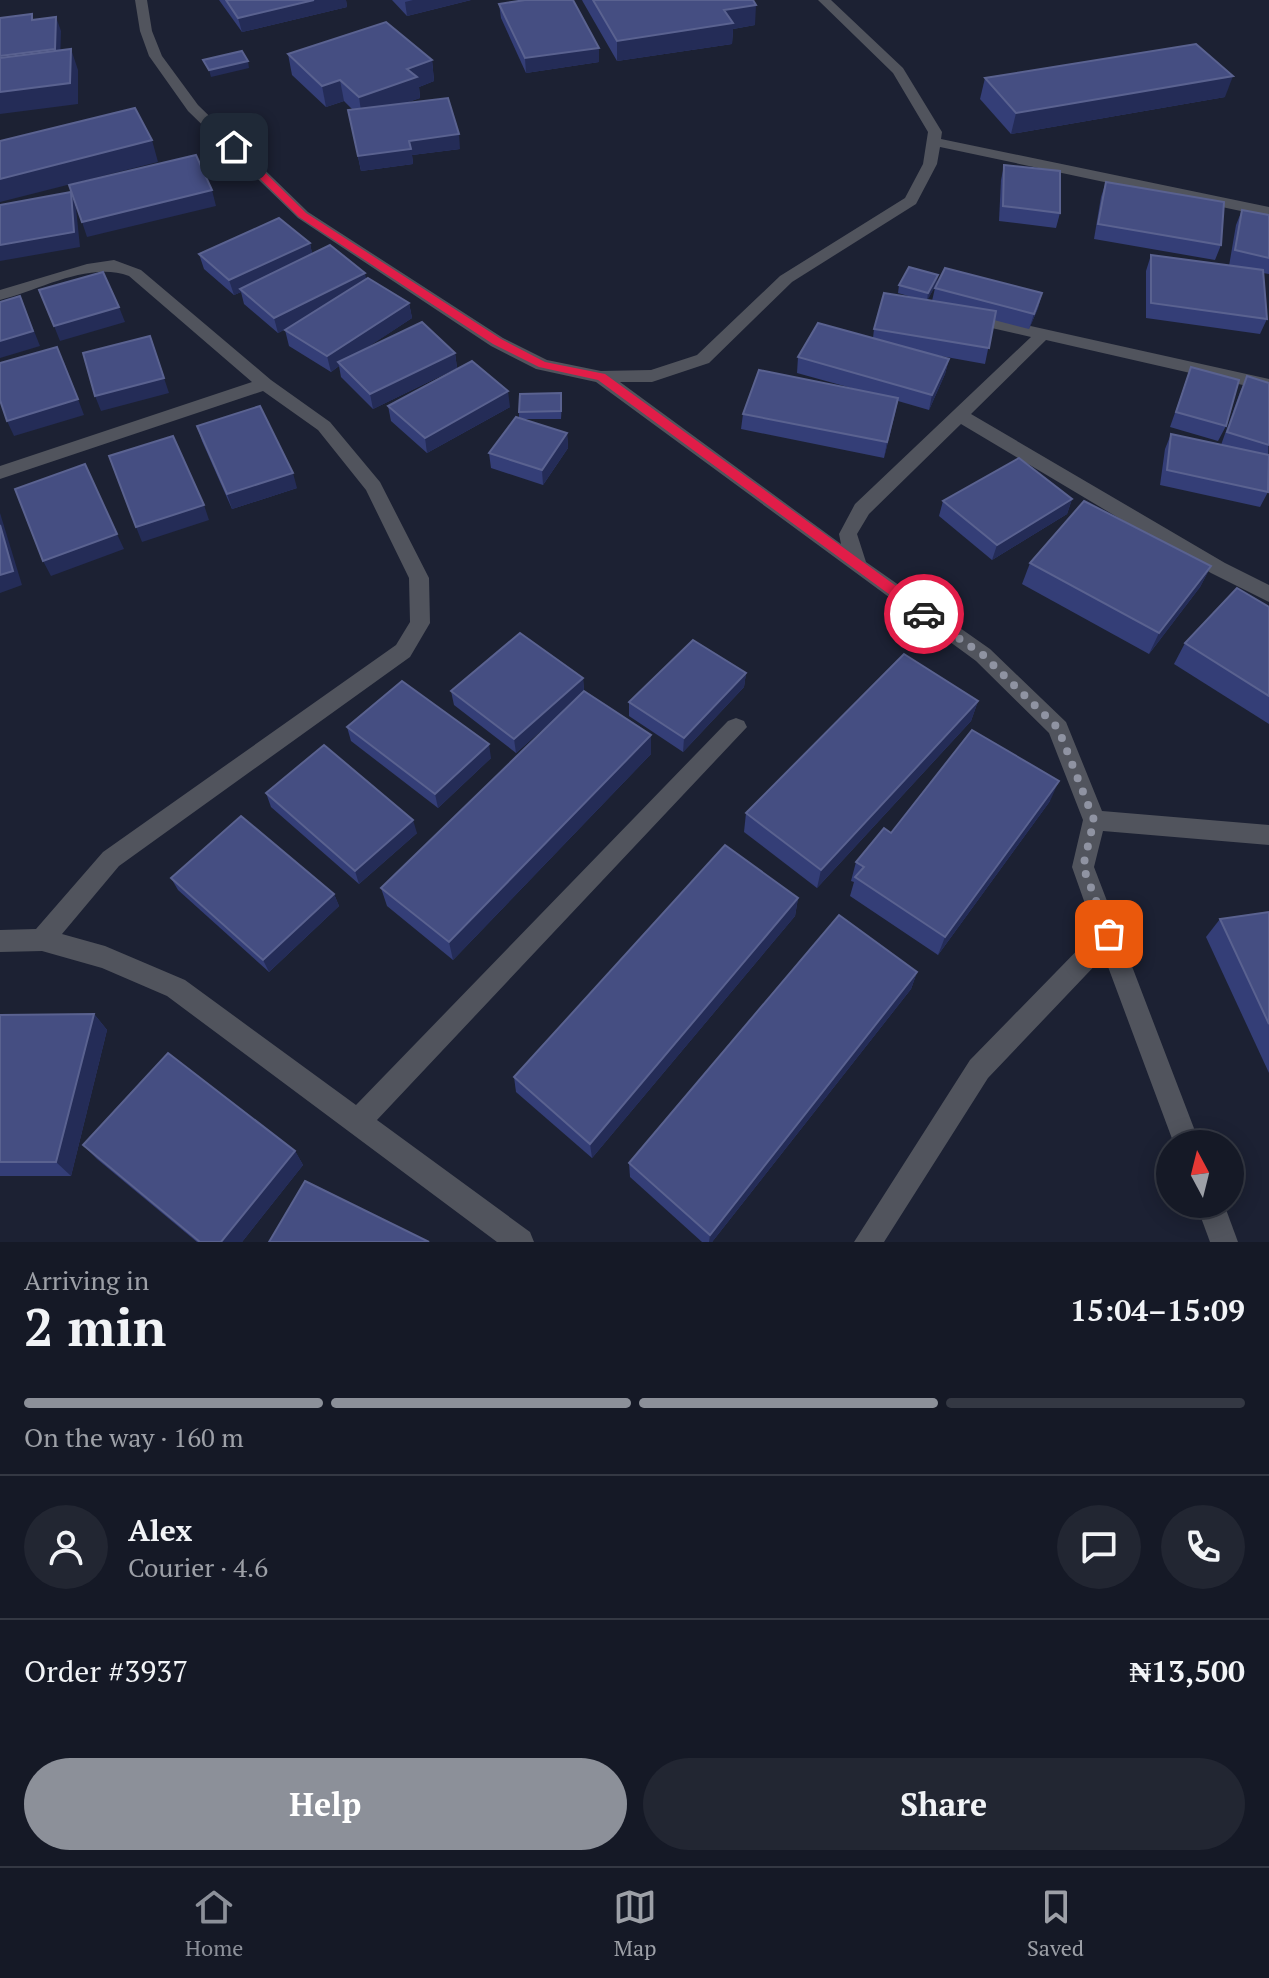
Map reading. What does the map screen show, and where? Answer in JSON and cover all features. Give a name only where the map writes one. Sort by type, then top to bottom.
[{"type":"street","points":[[141,0],[146,31],[156,56],[193,108],[303,215],[497,342],[542,365],[601,377],[652,376],[703,359],[786,279],[911,201],[930,164],[935,132],[898,71],[824,0]]},
{"type":"street","points":[[935,142],[1269,212]]},
{"type":"street","points":[[0,295],[93,267],[114,265],[135,273],[265,384],[324,426],[374,487],[419,578],[420,623],[403,651],[111,859],[42,940]]},
{"type":"street","points":[[956,315],[1269,385]]},
{"type":"street","points":[[857,566],[848,534],[862,509],[1042,335]]},
{"type":"street","points":[[601,377],[983,655],[1058,728],[1094,820],[1083,867],[1182,1130]]},
{"type":"street","points":[[0,473],[265,384]]},
{"type":"street","points":[[959,415],[1218,568],[1269,594]]},
{"type":"street","points":[[357,1122],[736,727]]},
{"type":"street","points":[[1094,820],[1269,835]]},
{"type":"street","points":[[868,1242],[979,1069],[1109,934]]},
{"type":"street","points":[[0,941],[42,940],[105,957],[176,988],[520,1242]]},
{"type":"street","points":[[1215,1218],[1224,1242]]},
{"type":"building","points":[[226,0],[314,0],[238,18]]},
{"type":"building","points":[[525,0],[573,0],[599,48],[525,58],[499,4]]},
{"type":"building","points":[[593,0],[753,0],[756,5],[724,10],[733,23],[617,41]]},
{"type":"building","points":[[32,14],[32,20],[56,17],[55,49],[0,56],[0,18]]},
{"type":"building","points":[[386,22],[432,60],[407,69],[417,77],[359,97],[340,80],[322,86],[288,54]]},
{"type":"building","points":[[1196,44],[1233,76],[1016,113],[985,78]]},
{"type":"building","points":[[71,49],[70,83],[0,92],[0,58]]},
{"type":"building","points":[[242,51],[248,61],[209,70],[203,60]]},
{"type":"building","points":[[448,98],[459,134],[409,141],[411,149],[358,156],[348,110]]},
{"type":"building","points":[[135,108],[152,140],[0,179],[0,141]]},
{"type":"building","points":[[196,155],[212,190],[82,222],[69,185]]},
{"type":"building","points":[[1004,165],[1060,171],[1060,213],[1003,206]]},
{"type":"building","points":[[1106,182],[1224,202],[1221,245],[1098,224]]},
{"type":"building","points":[[71,192],[74,232],[0,245],[0,205]]},
{"type":"building","points":[[1242,210],[1269,215],[1269,258],[1235,250]]},
{"type":"building","points":[[279,218],[310,243],[229,280],[199,254]]},
{"type":"building","points":[[330,245],[365,273],[274,318],[240,289]]},
{"type":"building","points":[[1151,255],[1263,270],[1267,319],[1151,303]]},
{"type":"building","points":[[909,267],[938,275],[928,293],[899,285]]},
{"type":"building","points":[[945,268],[1042,293],[1034,314],[935,288]]},
{"type":"building","points":[[103,272],[119,307],[54,326],[39,290]]},
{"type":"building","points":[[368,278],[409,303],[327,356],[285,330]]},
{"type":"building","points":[[884,293],[996,311],[989,348],[874,329]]},
{"type":"building","points":[[20,296],[33,331],[0,341],[0,302]]},
{"type":"building","points":[[422,322],[455,353],[370,394],[338,362]]},
{"type":"building","points":[[818,323],[949,359],[932,395],[798,357]]},
{"type":"building","points":[[150,336],[164,378],[95,396],[83,353]]},
{"type":"building","points":[[57,347],[78,399],[7,421],[0,400],[0,363]]},
{"type":"building","points":[[472,361],[508,391],[425,438],[388,406]]},
{"type":"building","points":[[1191,367],[1239,380],[1226,426],[1176,412]]},
{"type":"building","points":[[759,370],[898,398],[887,442],[743,414]]},
{"type":"building","points":[[1247,376],[1269,383],[1269,445],[1227,432]]},
{"type":"building","points":[[561,393],[561,411],[519,412],[520,394]]},
{"type":"building","points":[[260,406],[293,473],[227,494],[197,426]]},
{"type":"building","points":[[516,417],[567,433],[542,470],[489,453]]},
{"type":"building","points":[[1171,434],[1269,455],[1268,492],[1167,470]]},
{"type":"building","points":[[173,436],[204,505],[136,527],[109,456]]},
{"type":"building","points":[[1019,458],[1072,499],[997,545],[943,501]]},
{"type":"building","points":[[85,464],[117,534],[43,561],[15,489]]},
{"type":"building","points":[[1084,501],[1211,566],[1159,633],[1030,563]]},
{"type":"building","points":[[0,525],[13,571],[0,575]]},
{"type":"building","points":[[1237,588],[1269,607],[1269,696],[1185,643]]},
{"type":"building","points":[[520,633],[583,678],[514,739],[451,691]]},
{"type":"building","points":[[693,640],[746,673],[684,738],[629,702]]},
{"type":"building","points":[[904,654],[978,701],[821,870],[746,813]]},
{"type":"building","points":[[402,681],[489,744],[435,794],[347,727]]},
{"type":"building","points":[[584,691],[651,735],[449,942],[381,888]]},
{"type":"building","points":[[972,730],[1059,781],[945,937],[855,877],[864,867],[856,862],[884,828],[891,833]]},
{"type":"building","points":[[324,745],[413,820],[355,871],[266,793]]},
{"type":"building","points":[[241,816],[334,894],[263,960],[171,878]]},
{"type":"building","points":[[725,845],[798,898],[590,1144],[514,1077]]},
{"type":"building","points":[[1269,912],[1269,1024],[1220,919]]},
{"type":"building","points":[[839,915],[917,972],[710,1235],[629,1163]]},
{"type":"building","points":[[94,1014],[56,1162],[0,1162],[0,1015]]},
{"type":"building","points":[[168,1053],[295,1151],[221,1242],[200,1242],[83,1145]]},
{"type":"building","points":[[305,1181],[429,1242],[269,1242]]},
{"type":"way so far","points":[[924,614],[983,655],[1058,728],[1094,820],[1083,867],[1109,934]]},
{"type":"route","points":[[234,147],[303,215],[497,342],[542,365],[601,377],[924,614]]}]
